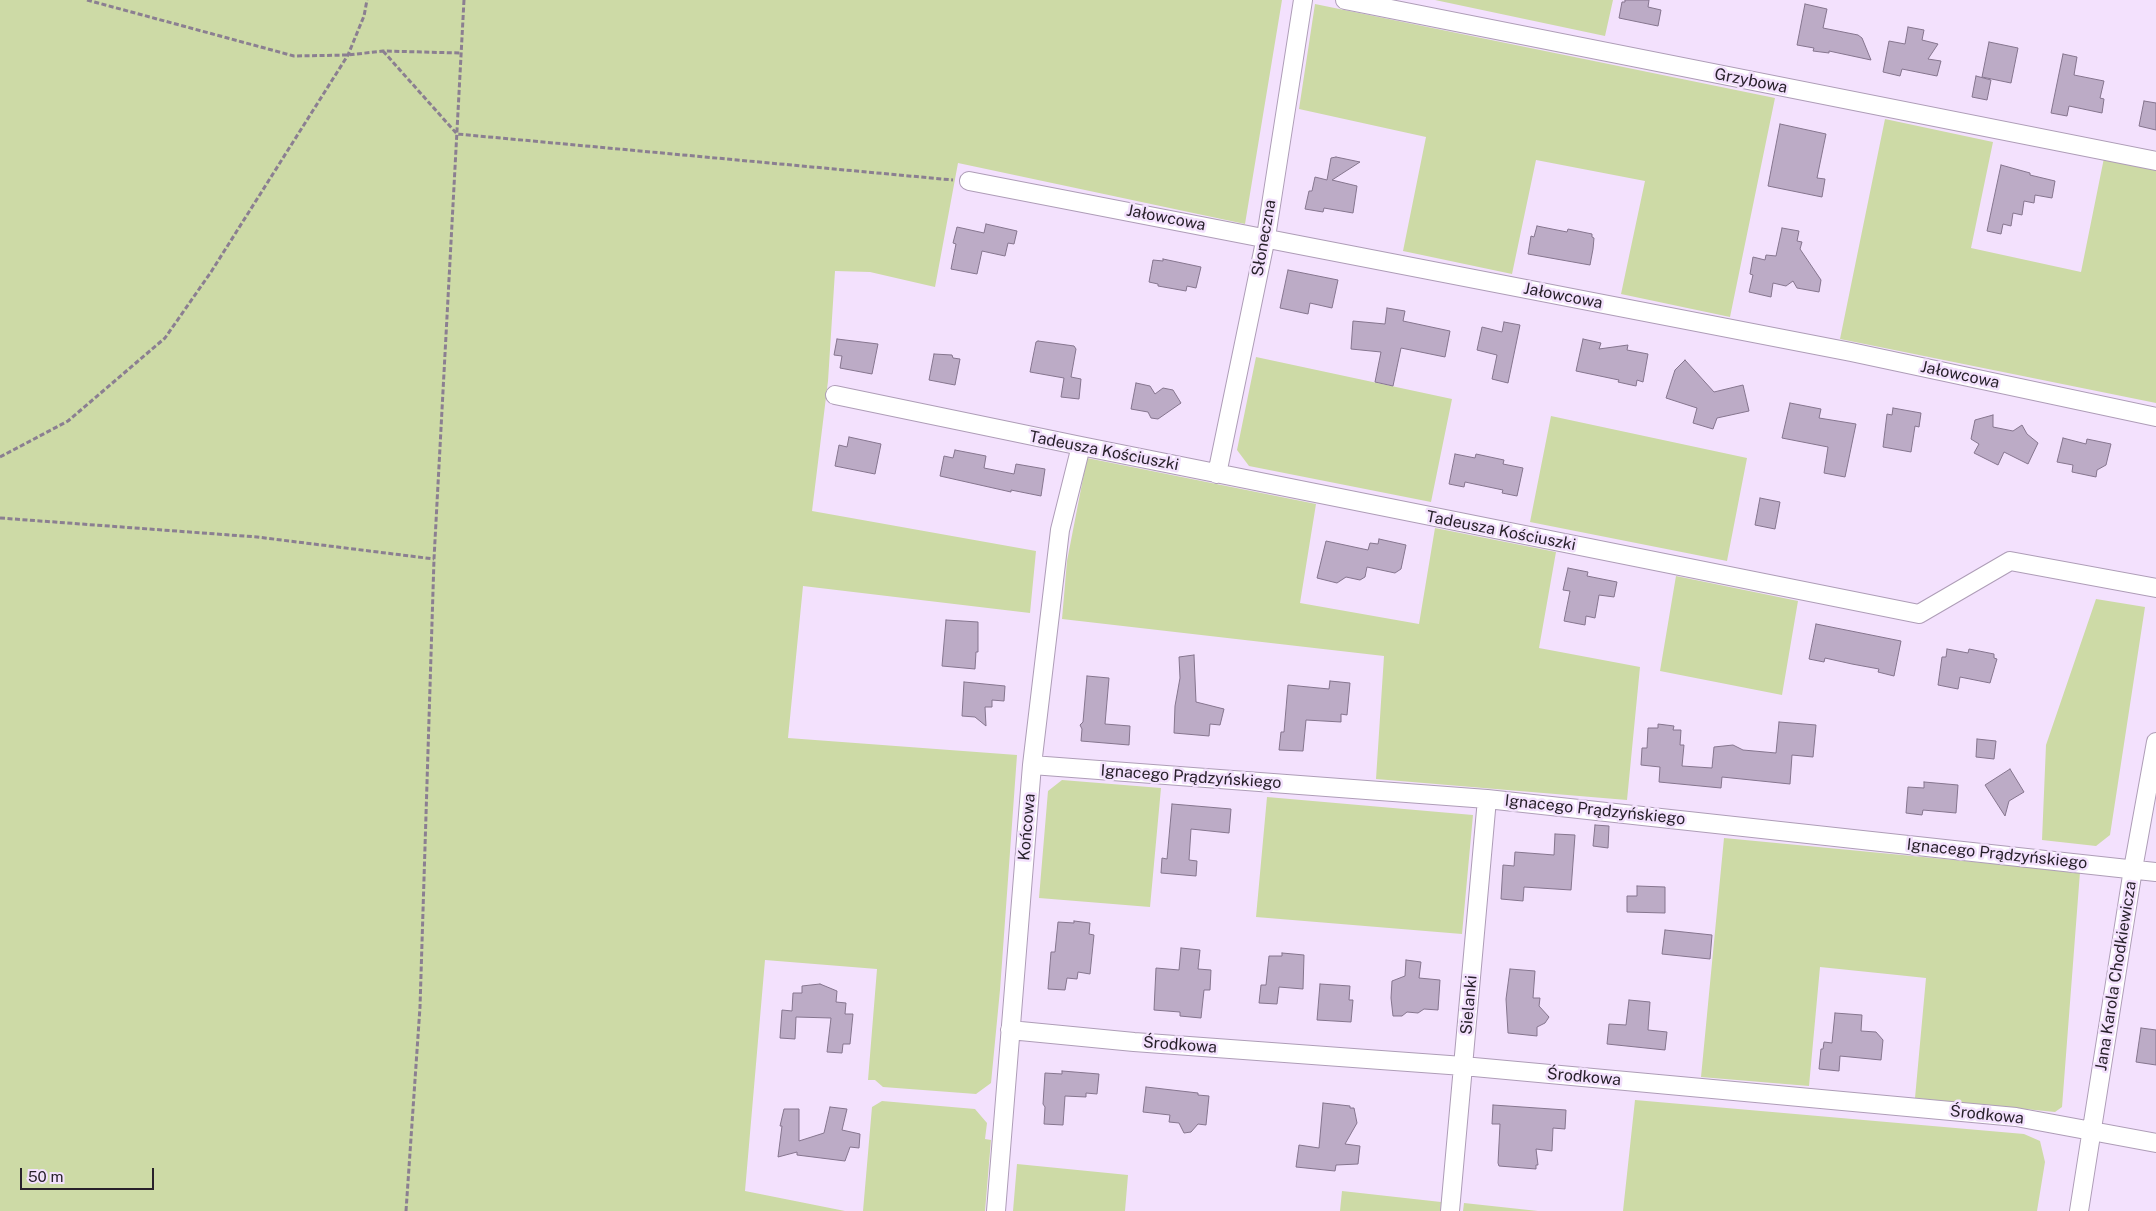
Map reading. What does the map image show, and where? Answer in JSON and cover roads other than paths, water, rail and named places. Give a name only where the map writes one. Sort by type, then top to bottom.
[{"type":"street","name":"Słoneczna","points":[[1217,474],[1266,237],[1303,0]]},
{"type":"street","name":"Grzybowa","points":[[1346,0],[2156,161]]},
{"type":"street","name":"Jałowcowa","points":[[969,181],[1266,237],[1851,352],[2156,417]]},
{"type":"street","name":"Tadeusza Kościuszki","points":[[835,395],[1217,474],[1919,614],[2010,561],[2156,588]]},
{"type":"street","name":"Końcowa","points":[[996,1211],[1032,765],[1060,530],[1081,446]]},
{"type":"street","name":"Jana Karola Chodkiewicza","points":[[2078,1211],[2133,869],[2156,742]]},
{"type":"street","name":"Ignacego Prądzyńskiego","points":[[1032,765],[1487,799],[2156,872]]},
{"type":"street","name":"Sielanki","points":[[1450,1211],[1487,799]]},
{"type":"street","name":"Środkowa","points":[[1010,1030],[1134,1042],[1463,1066],[2016,1117],[2156,1143]]}]
